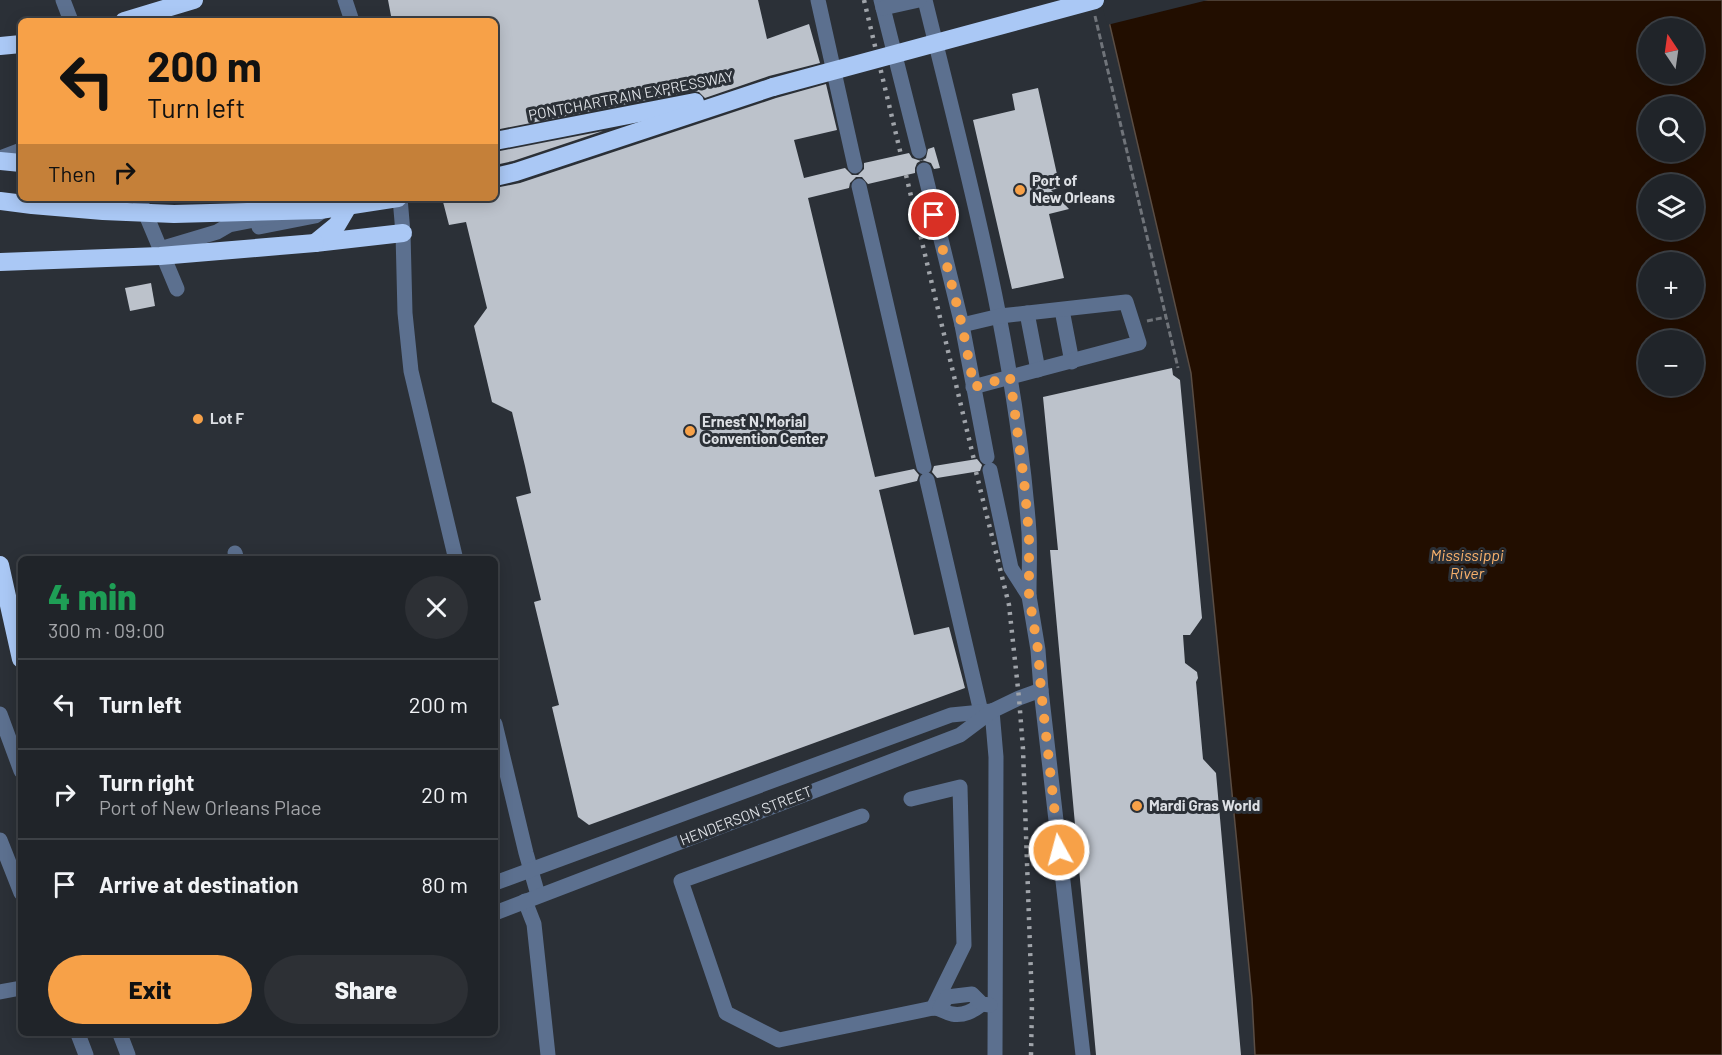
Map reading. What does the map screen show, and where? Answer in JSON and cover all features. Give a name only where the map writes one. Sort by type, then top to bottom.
[{"type":"highway","points":[[134,18],[194,0]]},
{"type":"highway","points":[[498,176],[773,87],[1094,6]]},
{"type":"highway","points":[[0,46],[18,44]]},
{"type":"highway","name":"PONTCHARTRAIN EXPRESSWAY","points":[[498,140],[773,87]]},
{"type":"highway","points":[[0,160],[18,163]]},
{"type":"highway","points":[[0,201],[103,211],[185,214],[320,210],[379,201]]},
{"type":"highway","points":[[315,243],[337,225],[351,201]]},
{"type":"highway","points":[[0,262],[160,256],[403,234]]},
{"type":"highway","points":[[0,565],[18,646]]},
{"type":"street","points":[[63,0],[70,18]]},
{"type":"street","points":[[345,0],[351,18]]},
{"type":"street","points":[[818,0],[855,166]]},
{"type":"street","points":[[919,0],[882,4],[919,151]]},
{"type":"street","points":[[925,0],[1000,316],[1010,377],[1029,535],[1029,596],[1038,650],[1083,1055]]},
{"type":"street","points":[[0,160],[18,151]]},
{"type":"street","points":[[924,170],[962,325],[1011,568],[1029,596]]},
{"type":"street","points":[[859,186],[926,473],[987,711],[996,757],[988,1005],[995,1055]]},
{"type":"street","points":[[177,289],[141,202],[280,204],[284,201]]},
{"type":"street","points":[[160,249],[218,232],[229,225],[315,207],[319,201]]},
{"type":"street","points":[[218,232],[226,233],[315,216],[331,205],[332,201]]},
{"type":"street","points":[[399,201],[403,234],[405,314],[411,371],[455,556]]},
{"type":"street","points":[[962,325],[1000,316],[1126,302],[1139,343],[974,387]]},
{"type":"street","points":[[1062,310],[1072,362]]},
{"type":"street","points":[[1027,313],[1038,370]]},
{"type":"street","name":"HENDERSON STREET","points":[[498,882],[951,715],[987,711],[1041,690]]},
{"type":"street","name":"HENDERSON STREET","points":[[498,912],[960,735],[987,711]]},
{"type":"street","points":[[0,714],[18,763]]},
{"type":"street","points":[[498,737],[530,870],[548,1055]]},
{"type":"street","points":[[855,750],[864,771]]},
{"type":"street","points":[[911,799],[960,787],[964,945],[936,1008]]},
{"type":"street","points":[[862,816],[681,881],[726,1012],[779,1040],[936,1008],[948,997],[972,994],[988,1005]]},
{"type":"street","points":[[0,840],[18,885]]},
{"type":"street","points":[[0,992],[18,988]]},
{"type":"street","points":[[79,1036],[86,1055]]},
{"type":"street","points":[[121,1036],[128,1055]]},
{"type":"path","points":[[1094,6],[1178,368]]},
{"type":"water","name":"Mississippi River","points":[[1104,0],[1722,0],[1722,1055],[1255,1055],[1252,998],[1191,373]]},
{"type":"pier","points":[[1101,0],[1208,0],[1107,25]]},
{"type":"building","points":[[388,0],[758,0],[767,39],[809,24],[820,63],[769,76],[705,98],[699,92],[693,91],[498,129],[498,18],[391,18]]},
{"type":"building","name":"Ernest N. Morial Convention Center","points":[[826,84],[837,130],[794,140],[804,178],[845,168],[852,175],[858,175],[864,169],[864,163],[909,153],[912,158],[921,161],[917,163],[915,173],[868,184],[862,177],[856,177],[850,183],[849,188],[808,198],[875,477],[914,469],[919,475],[917,481],[879,490],[914,635],[949,627],[965,688],[589,825],[578,817],[552,707],[559,705],[534,602],[541,600],[516,497],[531,493],[525,466],[512,412],[492,402],[474,326],[487,308],[466,222],[449,225],[443,201],[498,201],[498,187],[520,183],[776,98]]},
{"type":"building","name":"Port of New Orleans","points":[[1038,88],[1060,188],[1051,190],[1069,209],[1049,214],[1064,278],[1012,289],[973,120],[1015,110],[1012,94]]},
{"type":"building","points":[[603,131],[498,164],[498,151]]},
{"type":"building","points":[[934,147],[940,168],[934,169],[931,163],[922,160],[926,158],[928,149]]},
{"type":"building","points":[[151,283],[155,306],[130,311],[125,288]]},
{"type":"building","points":[[1172,368],[1173,375],[1180,380],[1202,618],[1190,635],[1183,635],[1185,663],[1197,672],[1203,759],[1216,773],[1241,1055],[1096,1055],[1050,550],[1058,550],[1043,397]]},
{"type":"building","points":[[977,459],[982,465],[980,471],[937,478],[932,472],[934,466]]},
{"type":"railway","points":[[864,0],[901,155]]},
{"type":"railway","points":[[906,175],[974,460]]},
{"type":"railway","points":[[976,472],[1009,605],[1019,698],[1023,749],[1032,1004],[1031,1055]]},
{"type":"place","name":"Port of New Orleans","points":[[1020,190]]},
{"type":"place","name":"Lot F","points":[[198,419]]},
{"type":"place","name":"Ernest N. Morial Convention Center","points":[[690,431]]},
{"type":"place","name":"Mardi Gras World","points":[[1137,806]]},
{"type":"route","points":[[934,215],[962,325],[974,387],[1010,377],[1029,535],[1029,596],[1038,650],[1059,850]]}]
